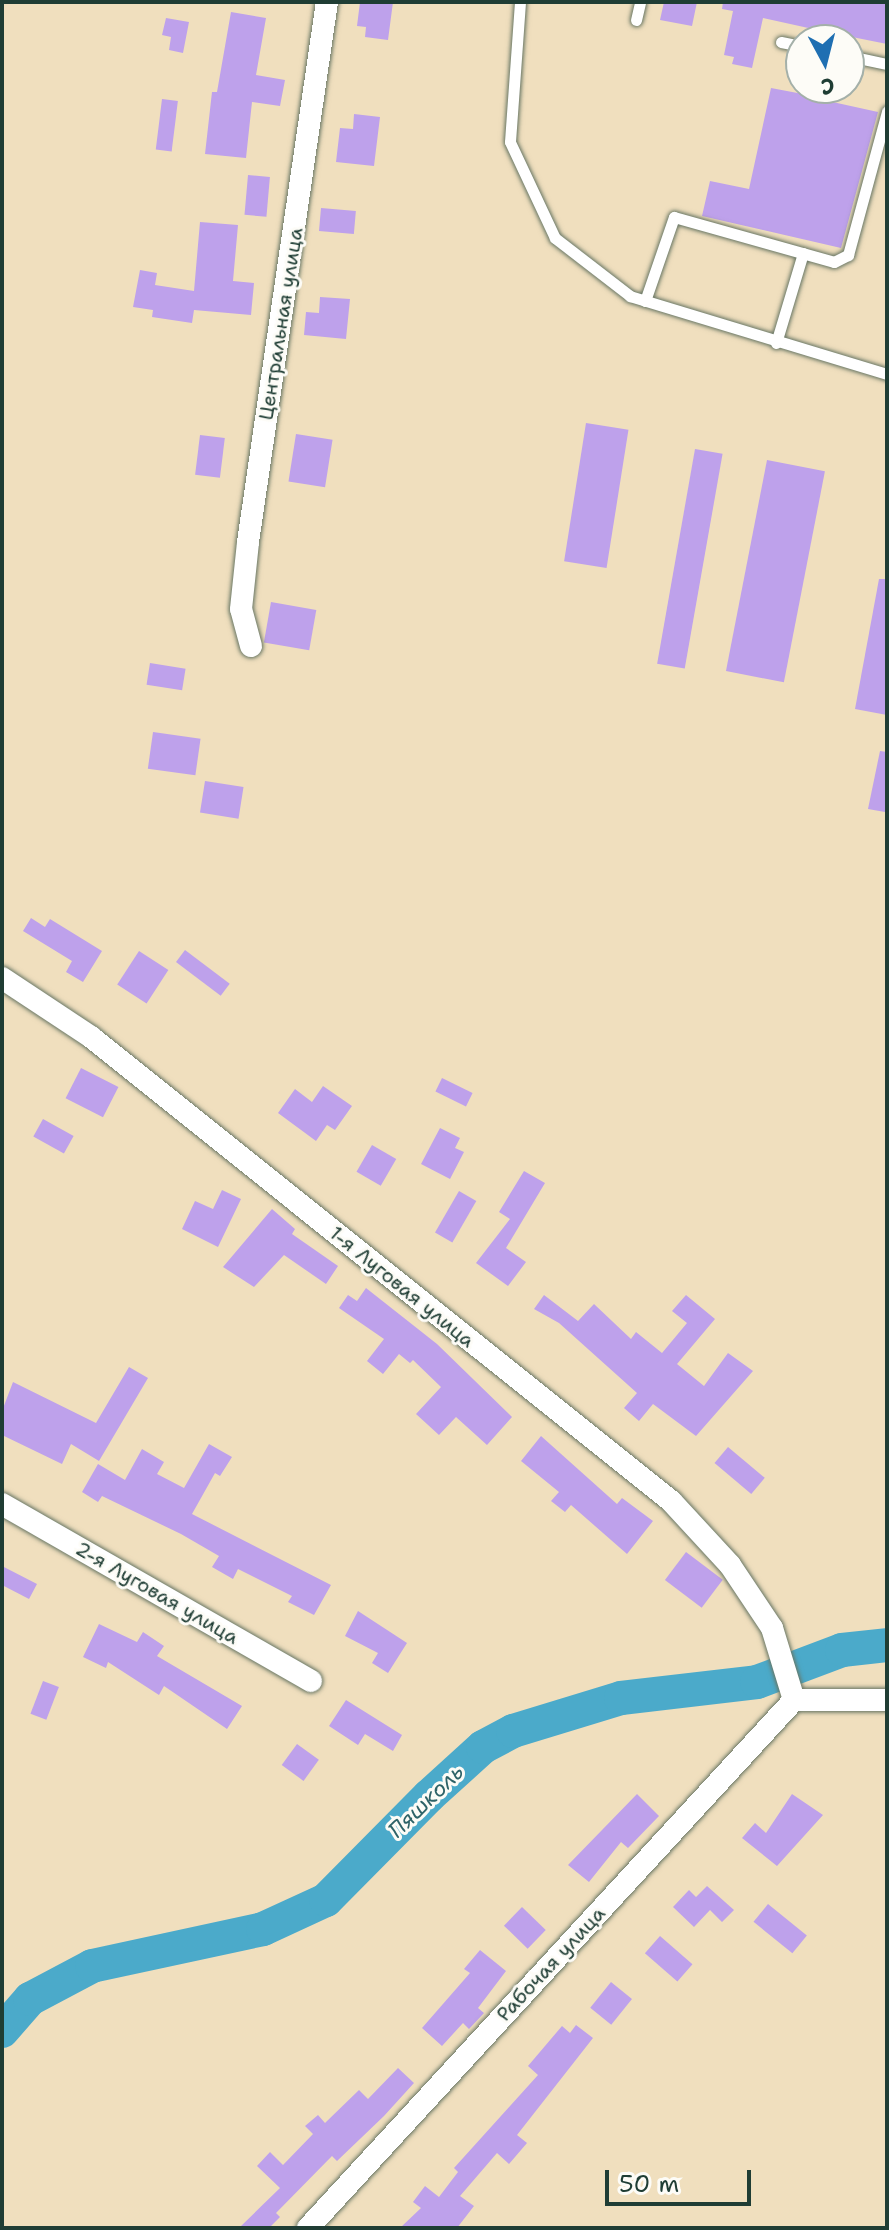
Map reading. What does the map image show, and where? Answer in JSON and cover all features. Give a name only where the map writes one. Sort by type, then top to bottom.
[{"type":"street","name":"Центральная улица","points":[[251,646],[241,609],[248,542],[327,2]]},
{"type":"street","name":"1-я Луговая улица","points":[[2,978],[91,1037],[671,1501],[730,1565],[772,1628],[794,1700]]},
{"type":"street","name":"2-я Луговая улица","points":[[2,1504],[311,1681]]},
{"type":"street","points":[[794,1700],[887,1700]]},
{"type":"street","name":"Рабочая улица","points":[[308,2228],[794,1700]]},
{"type":"lane","points":[[520,2],[510,142],[555,238],[630,296],[776,343],[887,374]]},
{"type":"lane","points":[[636,20],[640,2]]},
{"type":"lane","points":[[781,42],[785,43]]},
{"type":"lane","points":[[865,59],[887,64]]},
{"type":"lane","points":[[645,301],[674,217],[834,262],[848,255],[887,111]]},
{"type":"lane","points":[[776,343],[803,253]]},
{"type":"building","points":[[360,2],[393,2],[388,40],[365,37],[366,27],[357,26]]},
{"type":"building","points":[[664,2],[697,2],[692,26],[660,20]]},
{"type":"building","points":[[723,2],[887,2],[887,44],[865,40],[865,24],[790,24],[763,18],[752,68],[732,64],[734,57],[724,55],[733,11],[722,9]]},
{"type":"building","points":[[231,12],[266,18],[256,75],[285,80],[280,106],[252,102],[246,158],[205,154],[212,92],[217,92]]},
{"type":"building","points":[[166,18],[189,22],[183,53],[169,50],[171,37],[162,35]]},
{"type":"building","points":[[771,88],[785,91],[785,104],[842,104],[878,112],[841,248],[702,216],[710,181],[749,189]]},
{"type":"building","points":[[162,99],[178,101],[172,152],[156,150]]},
{"type":"building","points":[[354,114],[380,117],[374,166],[336,162],[340,128],[353,129]]},
{"type":"building","points":[[248,175],[270,177],[266,217],[245,215]]},
{"type":"building","points":[[321,208],[356,211],[354,234],[319,231]]},
{"type":"building","points":[[200,222],[238,225],[233,281],[254,283],[251,315],[194,310],[192,323],[152,317],[153,310],[133,307],[140,270],[157,273],[155,285],[194,291]]},
{"type":"building","points":[[320,297],[350,299],[346,339],[304,335],[306,312],[319,313]]},
{"type":"building","points":[[586,423],[628,430],[607,568],[564,561]]},
{"type":"building","points":[[296,434],[333,440],[325,487],[288,481]]},
{"type":"building","points":[[200,435],[225,438],[220,478],[195,475]]},
{"type":"building","points":[[695,449],[723,454],[685,669],[657,664]]},
{"type":"building","points":[[767,460],[825,471],[784,682],[726,671]]},
{"type":"building","points":[[879,579],[887,579],[887,715],[855,709]]},
{"type":"building","points":[[271,602],[316,610],[309,650],[264,642]]},
{"type":"building","points":[[150,663],[186,669],[182,690],[147,685]]},
{"type":"building","points":[[153,732],[201,739],[195,775],[148,769]]},
{"type":"building","points":[[880,751],[887,752],[885,812],[868,809]]},
{"type":"building","points":[[205,781],[244,787],[239,819],[200,813]]},
{"type":"building","points":[[31,918],[45,927],[50,919],[102,951],[83,982],[66,972],[72,961],[23,931]]},
{"type":"building","points":[[185,950],[230,984],[221,996],[176,962]]},
{"type":"building","points":[[139,951],[168,970],[147,1004],[117,985]]},
{"type":"building","points":[[81,1068],[118,1087],[103,1117],[66,1098]]},
{"type":"building","points":[[442,1078],[473,1093],[466,1106],[435,1091]]},
{"type":"building","points":[[323,1086],[352,1106],[335,1130],[327,1125],[316,1141],[278,1113],[295,1089],[312,1102]]},
{"type":"building","points":[[43,1119],[74,1136],[64,1153],[33,1136]]},
{"type":"building","points":[[440,1128],[460,1138],[455,1148],[464,1152],[450,1179],[421,1164]]},
{"type":"building","points":[[372,1145],[396,1159],[381,1186],[356,1172]]},
{"type":"building","points":[[524,1171],[545,1183],[506,1248],[526,1262],[508,1286],[476,1263],[510,1219],[499,1212]]},
{"type":"building","points":[[222,1190],[241,1199],[218,1247],[182,1229],[195,1201],[213,1209]]},
{"type":"building","points":[[459,1191],[476,1201],[452,1243],[435,1233]]},
{"type":"building","points":[[272,1209],[295,1229],[292,1234],[338,1266],[326,1284],[284,1255],[254,1287],[223,1267]]},
{"type":"building","points":[[366,1288],[437,1344],[512,1417],[487,1445],[456,1417],[439,1435],[416,1414],[441,1387],[413,1360],[410,1363],[399,1354],[383,1374],[367,1361],[384,1339],[339,1308],[348,1295],[357,1301]]},
{"type":"building","points":[[544,1295],[578,1321],[594,1304],[631,1339],[636,1332],[662,1353],[687,1323],[672,1311],[686,1295],[715,1319],[677,1364],[704,1386],[728,1353],[753,1371],[696,1436],[653,1404],[639,1421],[624,1408],[637,1393],[559,1323],[534,1309]]},
{"type":"building","points":[[129,1367],[148,1378],[99,1461],[71,1444],[62,1464],[2,1435],[2,1411],[13,1382],[96,1423]]},
{"type":"building","points":[[541,1436],[617,1504],[622,1498],[653,1521],[627,1554],[571,1505],[565,1512],[551,1501],[559,1492],[521,1461]]},
{"type":"building","points":[[209,1444],[232,1457],[220,1476],[215,1473],[192,1514],[331,1585],[314,1615],[288,1602],[292,1596],[238,1569],[233,1579],[212,1567],[219,1556],[181,1534],[102,1496],[98,1502],[82,1492],[98,1464],[125,1480],[142,1449],[164,1462],[157,1474],[184,1488]]},
{"type":"building","points":[[728,1447],[765,1478],[751,1494],[715,1463]]},
{"type":"building","points":[[686,1552],[723,1580],[702,1608],[665,1580]]},
{"type":"building","points":[[2,1566],[37,1584],[29,1599],[2,1585]]},
{"type":"building","points":[[358,1611],[407,1643],[388,1673],[372,1663],[378,1653],[345,1636]]},
{"type":"building","points":[[99,1624],[137,1642],[143,1632],[164,1646],[157,1656],[242,1706],[227,1729],[164,1686],[159,1695],[108,1662],[106,1668],[83,1657]]},
{"type":"building","points":[[43,1681],[59,1687],[46,1720],[30,1714]]},
{"type":"building","points":[[346,1700],[402,1735],[393,1751],[365,1734],[358,1745],[329,1726]]},
{"type":"building","points":[[297,1744],[319,1760],[304,1781],[282,1765]]},
{"type":"building","points":[[637,1794],[659,1816],[628,1848],[621,1842],[589,1882],[568,1865]]},
{"type":"building","points":[[792,1794],[823,1815],[777,1866],[742,1838],[755,1823],[766,1833]]},
{"type":"building","points":[[707,1886],[734,1910],[722,1922],[710,1910],[694,1927],[673,1907],[689,1890],[696,1897]]},
{"type":"building","points":[[768,1904],[807,1935],[792,1953],[754,1922]]},
{"type":"building","points":[[522,1907],[546,1930],[528,1949],[504,1926]]},
{"type":"building","points":[[660,1936],[692,1964],[677,1982],[645,1953]]},
{"type":"building","points":[[480,1950],[506,1971],[478,2008],[484,2013],[469,2029],[463,2023],[442,2046],[422,2028],[470,1973],[464,1969]]},
{"type":"building","points":[[611,1982],[632,1999],[611,2025],[590,2008]]},
{"type":"building","points":[[576,2025],[593,2038],[517,2135],[527,2143],[509,2164],[497,2153],[460,2196],[474,2206],[457,2228],[400,2228],[421,2208],[413,2202],[425,2186],[439,2197],[458,2172],[454,2168],[538,2075],[528,2066],[562,2026],[570,2033]]},
{"type":"building","points":[[398,2068],[414,2083],[384,2116],[337,2161],[332,2156],[276,2213],[280,2217],[269,2228],[239,2228],[280,2188],[257,2166],[270,2152],[283,2165],[313,2134],[305,2126],[318,2115],[325,2123],[359,2090],[368,2099]]},
{"type":"waterway","name":"Пяшколь","points":[[2,2031],[30,1999],[92,1966],[263,1929],[326,1900],[429,1796],[483,1747],[513,1731],[621,1698],[757,1682],[842,1650],[887,1645]]}]
